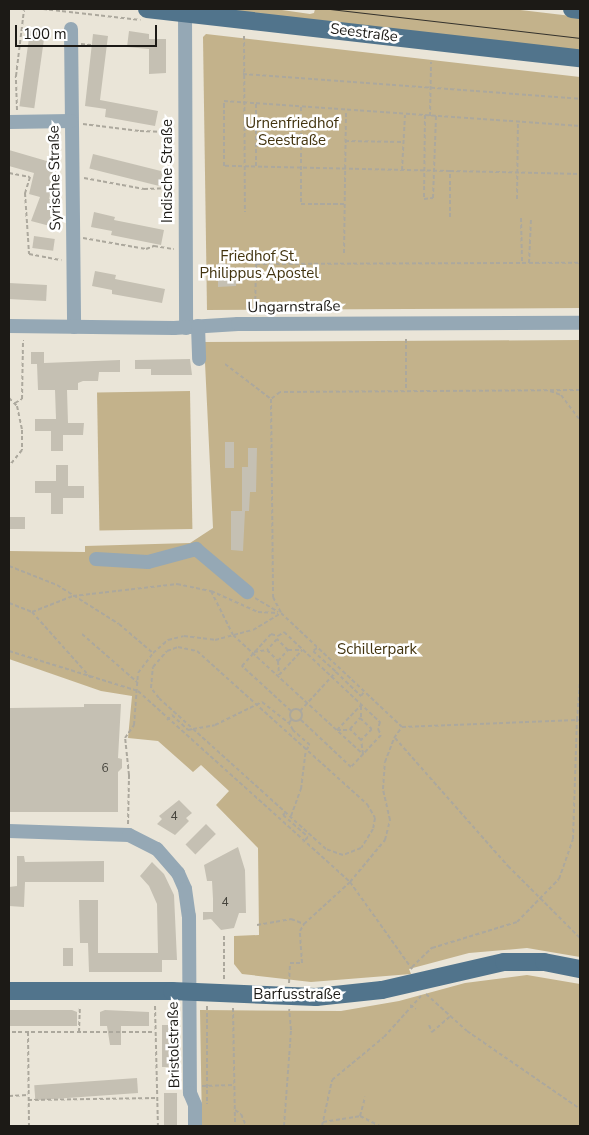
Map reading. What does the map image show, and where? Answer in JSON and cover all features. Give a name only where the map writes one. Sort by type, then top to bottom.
[{"type":"main road","points":[[572,9],[580,10]]},
{"type":"main road","name":"Seestraße","points":[[146,15],[185,11],[580,58]]},
{"type":"main road","name":"Barfusstraße","points":[[9,991],[190,992],[289,990],[341,996],[382,990],[504,962],[544,962],[580,969]]},
{"type":"street","name":"Indische Straße","points":[[185,11],[192,327],[200,359]]},
{"type":"street","name":"Syrische Straße","points":[[71,30],[75,122],[74,327]]},
{"type":"street","points":[[13,118],[75,122]]},
{"type":"street","name":"Ungarnstraße","points":[[9,326],[192,327],[407,322],[580,323]]},
{"type":"street","points":[[96,559],[148,562],[196,549],[247,592]]},
{"type":"street","name":"Bristolstraße","points":[[9,830],[117,833],[144,841],[167,857],[178,873],[188,903],[190,1093],[195,1105],[195,1126]]},
{"type":"path","points":[[43,9],[146,15]]},
{"type":"path","points":[[304,9],[311,9]]},
{"type":"path","points":[[13,118],[24,10]]},
{"type":"path","points":[[244,36],[245,212]]},
{"type":"path","points":[[79,44],[91,45]]},
{"type":"path","points":[[430,116],[431,62]]},
{"type":"path","points":[[243,74],[580,99]]},
{"type":"path","points":[[580,126],[224,101],[224,166],[580,174]]},
{"type":"path","points":[[256,104],[256,167]]},
{"type":"path","points":[[301,107],[301,204],[344,204]]},
{"type":"path","points":[[344,253],[346,110]]},
{"type":"path","points":[[402,170],[405,114]]},
{"type":"path","points":[[425,115],[424,199],[433,198],[436,116]]},
{"type":"path","points":[[75,122],[140,131],[173,132]]},
{"type":"path","points":[[517,199],[518,122]]},
{"type":"path","points":[[345,141],[404,142]]},
{"type":"path","points":[[450,171],[450,217]]},
{"type":"path","points":[[9,173],[30,177],[26,193],[29,254],[48,259],[73,259]]},
{"type":"path","points":[[80,178],[144,189],[173,188]]},
{"type":"path","points":[[521,218],[522,263]]},
{"type":"path","points":[[529,263],[531,219]]},
{"type":"path","points":[[81,238],[146,249],[154,246],[174,249]]},
{"type":"path","points":[[255,313],[256,264],[580,263]]},
{"type":"path","points":[[406,339],[406,391]]},
{"type":"path","points":[[14,404],[22,399],[23,340]]},
{"type":"path","points":[[225,364],[271,399]]},
{"type":"path","points":[[548,390],[561,395],[580,420]]},
{"type":"path","points":[[271,399],[280,392],[580,390]]},
{"type":"path","points":[[9,398],[14,404],[22,430],[22,450],[9,466]]},
{"type":"path","points":[[271,399],[273,597],[281,612],[402,727],[579,720]]},
{"type":"path","points":[[9,566],[57,585],[119,624],[153,653]]},
{"type":"path","points":[[32,612],[73,596],[177,584],[211,591],[258,612],[281,612]]},
{"type":"path","points":[[211,591],[233,635],[254,652],[363,754]]},
{"type":"path","points":[[247,592],[263,605],[281,612]]},
{"type":"path","points":[[9,603],[32,612],[92,680]]},
{"type":"path","points":[[127,827],[130,775],[125,738],[134,725],[138,673],[153,653],[168,640],[184,636],[207,641],[233,635],[253,630],[281,612]]},
{"type":"path","points":[[300,711],[291,711],[242,666],[271,634],[276,636],[284,632],[302,650],[331,677],[361,705],[380,722],[378,729],[381,735],[351,767],[301,720],[300,711],[331,677],[336,672]]},
{"type":"path","points":[[82,634],[137,682]]},
{"type":"path","points":[[276,636],[277,640],[288,650],[302,650]]},
{"type":"path","points":[[254,652],[267,650],[277,640]]},
{"type":"path","points":[[186,647],[197,652],[367,804],[375,818],[373,830],[368,840],[356,851],[337,854],[326,849],[193,730],[151,688],[152,667],[172,649],[186,647]]},
{"type":"path","points":[[317,647],[314,651],[361,696],[364,692]]},
{"type":"path","points":[[267,650],[278,661],[279,675]]},
{"type":"path","points":[[278,661],[288,650]]},
{"type":"path","points":[[279,675],[302,650]]},
{"type":"path","points":[[9,651],[92,680],[138,691],[167,720],[350,882],[412,967],[413,972]]},
{"type":"path","points":[[412,967],[432,948],[517,922],[542,900],[565,867],[572,839],[576,795],[580,680]]},
{"type":"path","points":[[167,720],[172,715],[188,730],[193,730],[215,725],[262,702],[289,723],[310,745],[306,750],[301,789],[291,816]]},
{"type":"path","points":[[350,730],[360,718],[361,705]]},
{"type":"path","points":[[337,730],[361,705]]},
{"type":"path","points":[[289,723],[291,711]]},
{"type":"path","points":[[360,718],[372,729],[378,729]]},
{"type":"path","points":[[291,720],[301,720]]},
{"type":"path","points":[[284,1126],[291,1030],[290,964],[302,963],[300,931],[304,924],[350,882],[377,852],[388,831],[390,820],[384,794],[383,775],[394,738],[402,727]]},
{"type":"path","points":[[361,740],[372,729]]},
{"type":"path","points":[[337,730],[350,730],[361,740],[363,754]]},
{"type":"path","points":[[394,738],[542,900],[580,938]]},
{"type":"path","points":[[286,812],[283,815],[308,838],[303,842]]},
{"type":"path","points":[[257,925],[291,919],[304,924]]},
{"type":"path","points":[[224,934],[224,979]]},
{"type":"path","points":[[426,994],[449,1017],[537,1082],[580,1109]]},
{"type":"path","points":[[322,1126],[332,1080],[403,1019],[410,1005],[421,996]]},
{"type":"path","points":[[410,1005],[416,1009]]},
{"type":"path","points":[[79,1032],[80,1006]]},
{"type":"path","points":[[155,1006],[158,1126]]},
{"type":"path","points":[[207,1006],[207,1110]]},
{"type":"path","points":[[434,1009],[438,1006]]},
{"type":"path","points":[[233,1008],[235,1126]]},
{"type":"path","points":[[429,1025],[432,1032],[449,1017]]},
{"type":"path","points":[[12,1032],[155,1032]]},
{"type":"path","points":[[28,1032],[29,1126]]},
{"type":"path","points":[[201,1086],[234,1085]]},
{"type":"path","points":[[9,1096],[28,1095]]},
{"type":"path","points":[[360,1116],[365,1097]]},
{"type":"path","points":[[28,1100],[157,1098]]},
{"type":"path","points":[[235,1110],[241,1114],[246,1126]]},
{"type":"path","points":[[323,1122],[360,1116],[380,1126]]},
{"type":"green space","points":[[208,9],[275,9],[310,14],[314,13],[315,9],[512,9],[580,17],[580,53]]},
{"type":"green space","name":"Urnenfriedhof Seestraße","points":[[206,34],[580,77],[580,308],[207,310],[203,37]]},
{"type":"green space","name":"Schillerpark","points":[[580,340],[580,957],[527,948],[469,953],[409,969],[411,974],[311,982],[242,974],[234,964],[234,936],[259,935],[258,848],[216,805],[229,791],[201,765],[193,772],[158,741],[128,738],[132,696],[101,691],[9,659],[9,551],[85,552],[85,546],[190,543],[213,528],[204,342]]},
{"type":"green space","points":[[190,391],[192,529],[99,531],[97,393]]},
{"type":"green space","points":[[527,975],[580,984],[580,1126],[202,1126],[200,1010],[341,1011],[399,1001],[465,983]]},
{"type":"building","points":[[30,31],[45,33],[34,108],[19,106]]},
{"type":"building","points":[[129,31],[149,34],[149,39],[166,39],[166,73],[149,74],[149,49],[127,47]]},
{"type":"building","points":[[93,34],[108,36],[100,100],[158,111],[155,126],[105,117],[106,109],[85,106]]},
{"type":"building","points":[[9,150],[57,164],[49,199],[54,200],[50,226],[31,221],[40,197],[29,194],[34,173],[9,166]]},
{"type":"building","points":[[93,154],[163,171],[159,186],[89,169]]},
{"type":"building","points":[[94,212],[115,217],[114,220],[164,230],[161,245],[111,235],[112,231],[91,227]]},
{"type":"building","points":[[34,236],[55,239],[53,251],[32,248]]},
{"type":"building","points":[[218,263],[228,264],[228,279],[236,279],[236,286],[218,287]]},
{"type":"building","points":[[95,271],[116,275],[115,279],[165,289],[162,303],[112,294],[112,290],[92,286]]},
{"type":"building","points":[[9,283],[47,285],[46,301],[9,299]]},
{"type":"building","points":[[31,352],[44,352],[44,363],[120,360],[120,372],[99,372],[98,381],[83,381],[78,383],[78,390],[67,390],[68,423],[84,423],[83,435],[63,435],[63,451],[51,451],[51,431],[35,431],[35,419],[56,419],[55,390],[38,390],[37,364],[31,364]]},
{"type":"building","points":[[190,359],[192,375],[151,375],[151,369],[135,369],[135,360]]},
{"type":"building","points":[[225,442],[234,442],[234,468],[225,468]]},
{"type":"building","points":[[248,448],[257,448],[256,492],[250,492],[249,511],[245,511],[243,551],[231,550],[231,511],[242,511],[242,467],[248,467]]},
{"type":"building","points":[[56,465],[68,465],[68,486],[84,486],[84,498],[63,498],[63,514],[51,514],[51,493],[35,493],[35,481],[56,481]]},
{"type":"building","points":[[9,517],[25,517],[25,529],[9,529]]},
{"type":"building","points":[[84,704],[121,704],[118,758],[122,759],[122,768],[118,772],[118,812],[9,812],[9,708],[84,707]]},
{"type":"building","points":[[179,800],[192,813],[186,818],[189,821],[175,835],[157,824],[162,819],[159,816]]},
{"type":"building","points":[[206,824],[216,834],[195,854],[185,845]]},
{"type":"building","points":[[238,847],[245,870],[246,913],[239,913],[234,928],[221,930],[211,919],[203,920],[203,912],[213,912],[212,881],[207,881],[204,865]]},
{"type":"building","points":[[17,856],[24,856],[25,862],[104,861],[104,882],[25,882],[24,907],[9,906],[9,887],[17,886]]},
{"type":"building","points":[[152,862],[164,874],[174,895],[177,960],[162,960],[162,972],[89,972],[88,943],[80,943],[79,900],[98,900],[98,953],[158,953],[157,904],[149,886],[140,876]]},
{"type":"building","points":[[63,948],[73,948],[73,966],[63,966]]},
{"type":"building","points":[[9,1010],[72,1010],[77,1012],[77,1026],[9,1026]]},
{"type":"building","points":[[105,1010],[149,1012],[149,1026],[121,1026],[121,1045],[110,1045],[107,1026],[100,1026],[100,1012]]},
{"type":"building","points":[[162,1025],[177,1025],[177,1067],[162,1067]]},
{"type":"building","points":[[137,1078],[138,1093],[35,1100],[34,1085]]},
{"type":"building","points":[[164,1093],[177,1093],[177,1126],[164,1126]]},
{"type":"tram line","points":[[330,9],[580,38]]},
{"type":"park label","name":"Friedhof St. Philippus Apostel","points":[[259,264]]}]
